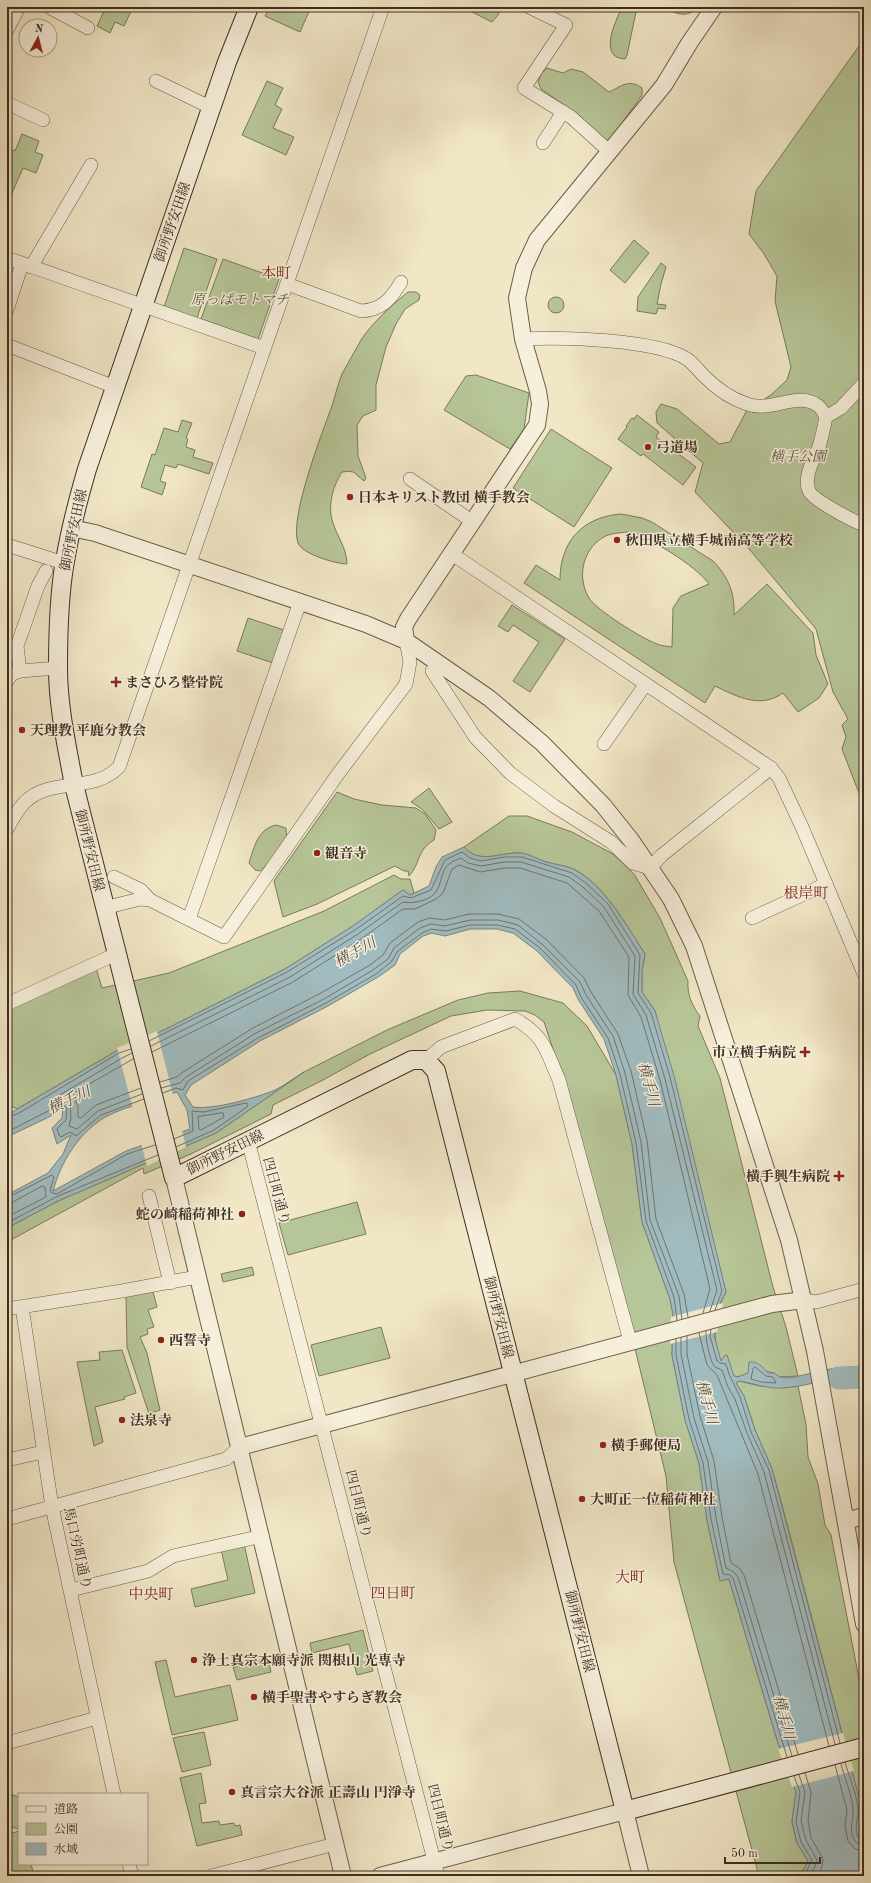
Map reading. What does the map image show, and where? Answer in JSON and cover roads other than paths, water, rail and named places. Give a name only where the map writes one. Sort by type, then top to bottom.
[{"type":"main road","name":"御所野安田線","points":[[248,7],[115,386],[87,469],[71,528],[64,563],[58,668],[64,730],[74,785],[104,908],[174,1178],[412,1060],[426,1060],[436,1071],[625,1810]]},
{"type":"main road","points":[[625,1810],[864,1747]]},
{"type":"street","points":[[7,30],[19,7]]},
{"type":"street","points":[[50,7],[88,28]]},
{"type":"street","points":[[7,829],[25,802],[38,794],[48,789],[100,780],[111,775],[118,767],[383,7]]},
{"type":"street","points":[[529,7],[566,25],[524,88],[571,117],[610,152]]},
{"type":"street","points":[[114,877],[141,890],[150,900],[224,937],[338,774],[402,691],[406,684],[410,662],[404,627],[537,425],[540,404],[538,391],[522,339],[517,298],[524,268],[537,240],[664,85],[690,42],[714,7]]},
{"type":"street","points":[[156,81],[212,108]]},
{"type":"street","points":[[7,103],[43,120]]},
{"type":"street","points":[[543,143],[563,112]]},
{"type":"street","points":[[7,310],[26,265],[91,165]]},
{"type":"street","points":[[7,258],[264,348]]},
{"type":"street","points":[[287,284],[361,311],[369,310],[384,304],[392,298],[401,282]]},
{"type":"street","points":[[522,339],[558,338],[607,342],[651,347],[671,352],[687,359],[711,383],[726,394],[747,405],[764,407],[802,398],[818,405],[826,417]]},
{"type":"street","points":[[7,345],[115,386]]},
{"type":"street","points":[[864,383],[841,408],[826,417],[819,447],[811,463],[808,476],[809,491],[816,499],[864,525]]},
{"type":"street","points":[[410,479],[473,522]]},
{"type":"street","points":[[71,528],[96,533],[366,624],[406,641],[489,698],[542,743],[603,804],[632,840],[679,914],[694,946],[789,1240],[815,1351],[864,1624]]},
{"type":"street","points":[[7,545],[64,563]]},
{"type":"street","points":[[452,554],[645,685],[771,768],[779,778],[864,974]]},
{"type":"street","points":[[20,671],[17,646],[38,586],[46,571]]},
{"type":"street","points":[[189,919],[300,602]]},
{"type":"street","points":[[7,681],[12,674],[20,671],[58,668]]},
{"type":"street","points":[[432,671],[475,737],[510,773],[554,806],[611,842],[633,863],[650,868]]},
{"type":"street","points":[[604,744],[645,685]]},
{"type":"street","points":[[650,868],[662,855],[771,768]]},
{"type":"street","points":[[752,918],[826,884]]},
{"type":"street","points":[[104,908],[140,900],[150,900]]},
{"type":"street","points":[[7,1004],[116,954]]},
{"type":"street","points":[[426,1060],[440,1047],[515,1019],[528,1027],[541,1040],[559,1080],[630,1341]]},
{"type":"street","name":"四日町通り","points":[[248,1141],[437,1869]]},
{"type":"street","points":[[174,1178],[197,1277],[262,1536],[343,1876]]},
{"type":"street","points":[[149,1196],[170,1283]]},
{"type":"street","points":[[7,1309],[170,1283],[197,1277]]},
{"type":"street","points":[[7,1519],[52,1508],[226,1459],[240,1448],[659,1333],[772,1304],[804,1300],[816,1302],[864,1289]]},
{"type":"street","name":"馬口労町通り","points":[[22,1307],[52,1508],[114,1793]]},
{"type":"street","points":[[7,1460],[43,1452]]},
{"type":"street","points":[[846,1521],[864,1516]]},
{"type":"street","points":[[71,1590],[148,1571],[172,1556],[262,1536]]},
{"type":"street","points":[[7,1743],[97,1718]]},
{"type":"street","points":[[380,1876],[437,1869],[625,1810],[641,1876]]},
{"type":"street","points":[[211,1876],[335,1844]]},
{"type":"street","points":[[129,1865],[132,1876]]},
{"type":"water","name":"横手川","points":[[464,847],[470,852],[483,857],[521,853],[573,869],[584,876],[605,895],[645,954],[642,971],[642,992],[655,1011],[674,1076],[726,1292],[721,1301],[714,1335],[721,1361],[725,1355],[727,1355],[734,1376],[738,1377],[748,1373],[749,1362],[757,1363],[768,1373],[774,1373],[780,1377],[790,1378],[835,1368],[864,1366],[864,1380],[861,1379],[861,1373],[850,1372],[806,1385],[782,1388],[771,1388],[739,1381],[736,1383],[744,1396],[755,1430],[772,1469],[862,1809],[860,1825],[864,1845],[864,1876],[800,1876],[808,1861],[797,1843],[792,1821],[796,1792],[778,1743],[729,1579],[720,1581],[707,1520],[699,1463],[685,1420],[672,1355],[673,1314],[670,1299],[642,1222],[632,1144],[616,1075],[604,1039],[578,999],[573,988],[537,951],[513,933],[497,929],[470,929],[445,936],[432,933],[423,936],[400,954],[395,965],[378,977],[328,1006],[260,1041],[191,1085],[185,1095],[193,1107],[212,1107],[223,1105],[246,1100],[275,1090],[304,1072],[216,1133],[58,1201],[7,1228],[7,1195],[48,1173],[63,1154],[71,1135],[57,1144],[52,1128],[62,1118],[63,1107],[49,1117],[7,1137],[7,1115],[118,1050],[162,1031],[285,969],[353,926],[403,890],[410,895],[429,886],[436,867],[442,857]],"holes":[[[177,1092],[187,1110],[190,1129],[126,1151],[53,1191],[56,1180],[71,1150],[85,1133],[102,1119],[128,1107]]]},
{"type":"waterway","points":[[839,1378],[864,1377]]},
{"type":"place","name":"弓道場","points":[[648,447]]},
{"type":"place","name":"日本キリスト教団 横手教会","points":[[350,497]]},
{"type":"place","name":"秋田県立横手城南高等学校","points":[[617,540]]},
{"type":"place","name":"まさひろ整骨院","points":[[116,682]]},
{"type":"place","name":"天理教 平鹿分教会","points":[[22,730]]},
{"type":"place","name":"観音寺","points":[[317,853]]},
{"type":"place","name":"市立横手病院","points":[[805,1052]]},
{"type":"place","name":"横手興生病院","points":[[839,1176]]},
{"type":"place","name":"蛇の崎稲荷神社","points":[[242,1214]]},
{"type":"place","name":"西誓寺","points":[[161,1340]]},
{"type":"place","name":"法泉寺","points":[[122,1420]]},
{"type":"place","name":"横手郵便局","points":[[603,1445]]},
{"type":"place","name":"大町正一位稲荷神社","points":[[582,1499]]},
{"type":"place","name":"浄土真宗本願寺派 関根山 光専寺","points":[[194,1660]]},
{"type":"place","name":"横手聖書やすらぎ教会","points":[[254,1697]]},
{"type":"place","name":"真言宗大谷派 正壽山 円淨寺","points":[[232,1792]]},
{"type":"district","name":"本町","points":[[276,273]]},
{"type":"district","name":"根岸町","points":[[806,893]]},
{"type":"district","name":"大町","points":[[630,1577]]},
{"type":"district","name":"四日町","points":[[393,1593]]},
{"type":"district","name":"中央町","points":[[151,1594]]},
{"type":"park label","name":"原っぱモトマチ","points":[[240,299]]},
{"type":"park label","name":"横手公園","points":[[798,456]]}]
